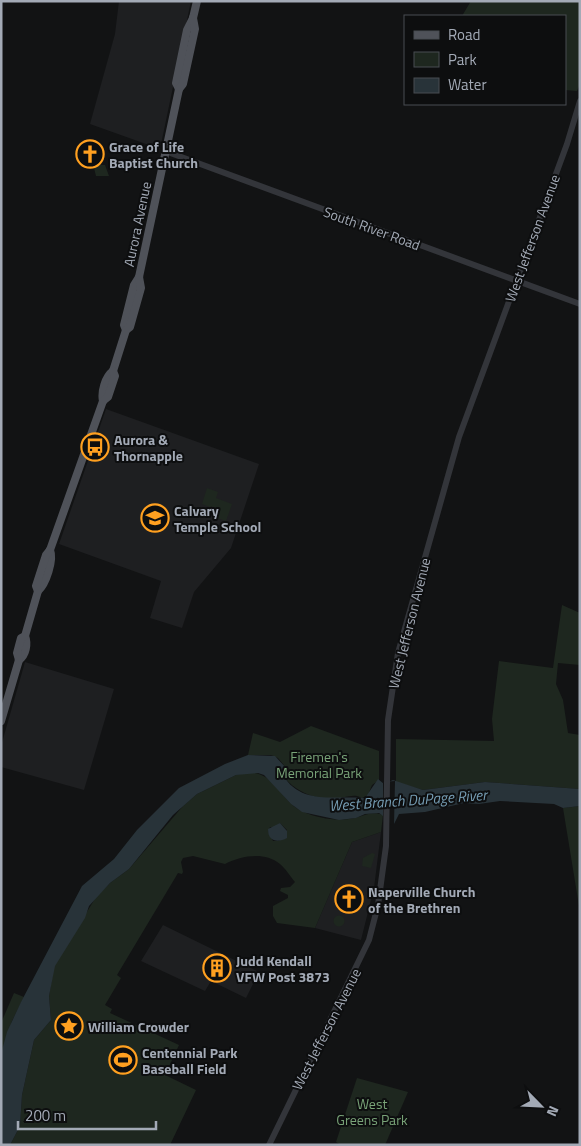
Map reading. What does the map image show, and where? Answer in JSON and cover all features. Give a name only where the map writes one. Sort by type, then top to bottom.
[{"type":"main road","name":"Aurora Avenue","points":[[1,721],[19,660],[23,657],[27,642],[25,636],[38,591],[43,587],[53,555],[50,550],[103,401],[108,397],[115,376],[113,372],[126,330],[124,325],[134,285],[139,276],[178,90],[183,84],[195,29],[193,18],[197,1]]},
{"type":"street","name":"West Jefferson Avenue","points":[[268,1145],[367,945],[383,877],[388,824],[389,710],[398,653],[453,456],[567,144],[580,101]]},
{"type":"street","name":"South River Road","points":[[166,151],[580,304]]},
{"type":"shaded area","points":[[119,1],[191,1],[160,149],[90,124],[115,34]]},
{"type":"shaded area","name":"Calvary Temple School","points":[[106,409],[259,464],[231,548],[194,592],[182,628],[150,618],[161,581],[59,544]]},
{"type":"shaded area","points":[[25,662],[114,689],[84,790],[1,767],[1,746]]},
{"type":"shaded area","points":[[381,832],[374,888],[361,940],[315,928],[352,842]]},
{"type":"shaded area","points":[[163,925],[259,972],[246,998],[211,981],[205,991],[141,961]]},
{"type":"green space","points":[[471,1],[580,1],[580,84],[577,91],[566,90],[566,15],[463,15]]},
{"type":"green space","points":[[97,165],[105,165],[109,176],[96,176],[94,168]]},
{"type":"green space","points":[[207,488],[218,492],[216,498],[232,504],[226,521],[217,518],[220,511],[202,504]]},
{"type":"green space","points":[[562,605],[580,613],[580,665],[558,663],[556,684],[563,700],[568,733],[580,735],[580,789],[485,782],[423,790],[396,782],[396,739],[494,741],[492,719],[499,661],[553,668]]},
{"type":"green space","name":"Firemen's Memorial Park","points":[[311,726],[379,751],[379,780],[372,785],[368,795],[362,798],[352,796],[335,799],[313,796],[299,790],[287,781],[283,775],[287,769],[278,758],[271,755],[248,755],[253,733],[280,742]]},
{"type":"green space","points":[[249,772],[259,774],[273,783],[289,802],[304,812],[315,816],[344,820],[374,813],[383,815],[381,832],[352,842],[315,928],[277,923],[273,916],[273,906],[288,898],[288,895],[280,891],[281,888],[290,887],[295,882],[282,866],[274,860],[267,857],[252,856],[225,864],[193,856],[183,858],[181,862],[182,874],[178,873],[117,975],[121,978],[105,1005],[112,1009],[110,1013],[179,1045],[165,1075],[196,1090],[170,1145],[10,1145],[20,1126],[22,1095],[34,1040],[51,1020],[49,996],[54,966],[96,897],[110,883],[129,869],[183,806],[197,794],[236,775]],"holes":[[[280,823],[287,830],[279,841],[273,841],[268,831],[270,827],[275,827]]]},
{"type":"green space","points":[[580,806],[580,912],[563,808]]},
{"type":"green space","points":[[372,853],[375,854],[371,868],[362,866],[363,858]]},
{"type":"green space","points":[[337,916],[341,916],[344,921],[343,925],[337,926],[334,923],[334,919]]},
{"type":"green space","points":[[14,993],[24,997],[12,1021],[1,1055],[1,1023]]},
{"type":"green space","name":"West Greens Park","points":[[357,1078],[408,1092],[385,1145],[341,1145],[336,1142]]},
{"type":"water","name":"West Branch DuPage River","points":[[248,755],[275,756],[287,769],[283,775],[291,785],[299,791],[320,797],[365,798],[378,779],[384,784],[393,780],[423,790],[485,782],[580,789],[580,806],[563,808],[554,804],[500,801],[479,804],[464,803],[425,812],[399,814],[394,824],[379,813],[339,820],[302,812],[291,804],[264,775],[258,773],[236,775],[197,794],[173,815],[129,869],[110,883],[89,906],[85,918],[55,966],[49,996],[51,1020],[34,1040],[22,1095],[20,1126],[10,1145],[1,1145],[1,1054],[7,1032],[82,886],[114,859],[137,830],[179,788],[225,764]]},
{"type":"water","points":[[280,823],[287,831],[287,838],[277,841],[270,837],[268,829]]},
{"type":"pier","points":[[395,781],[394,825],[391,825],[383,818],[383,782]]},
{"type":"place","name":"Grace of Life Baptist Church","points":[[90,154]]},
{"type":"place","name":"Aurora & Thornapple","points":[[95,447]]},
{"type":"place","name":"Calvary Temple School","points":[[155,518]]},
{"type":"place","name":"Naperville Church of the Brethren","points":[[349,899]]},
{"type":"place","name":"Judd Kendall VFW Post 3873","points":[[217,968]]},
{"type":"place","name":"William Crowder","points":[[69,1026]]},
{"type":"place","name":"Centennial Park Baseball Field","points":[[123,1060]]}]
